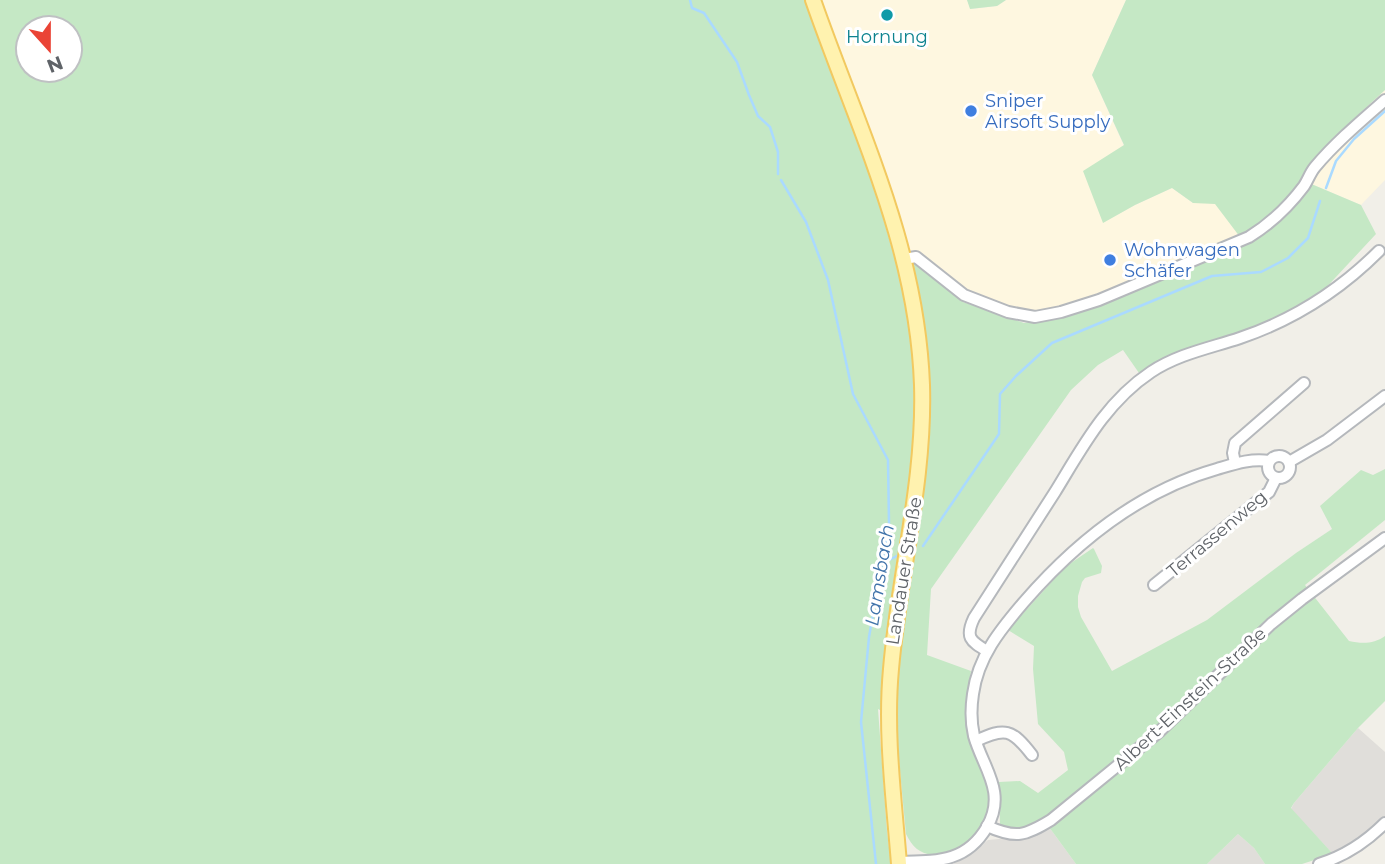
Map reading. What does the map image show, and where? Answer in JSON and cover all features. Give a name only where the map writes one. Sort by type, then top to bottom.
[{"type":"main road","name":"Landauer Straße","points":[[813,0],[886,196],[904,259],[917,328],[922,384],[917,484],[890,673],[890,738],[899,863]]},
{"type":"street","points":[[904,259],[916,257],[964,295],[1008,312],[1035,317],[1073,309],[1131,287],[1259,231],[1285,208],[1304,186],[1312,170],[1340,140],[1385,100]]},
{"type":"street","points":[[987,651],[974,644],[969,636],[974,618],[1098,422],[1125,392],[1151,372],[1176,358],[1263,330],[1300,312],[1341,285],[1379,251]]},
{"type":"street","points":[[1236,464],[1233,453],[1235,443],[1304,383]]},
{"type":"street","points":[[1289,462],[1327,440],[1385,396]]},
{"type":"street","points":[[899,863],[939,861],[958,855],[970,848],[987,826],[993,813],[993,788],[972,722],[977,676],[987,651],[1005,625],[1064,558],[1123,512],[1188,478],[1259,459],[1269,461],[1277,456],[1282,456],[1289,462],[1289,472],[1282,478],[1276,478],[1269,474],[1269,461]]},
{"type":"street","name":"Terrassenweg","points":[[1154,585],[1269,492],[1276,478]]},
{"type":"street","name":"Albert-Einstein-Straße","points":[[987,826],[1010,835],[1022,835],[1051,820],[1160,731],[1271,624],[1385,538]]},
{"type":"street","points":[[976,741],[999,733],[1009,733],[1018,738],[1032,755]]},
{"type":"street","points":[[1319,864],[1335,859],[1368,839],[1385,823]]},
{"type":"shaded area","points":[[817,0],[967,0],[971,9],[997,6],[1006,0],[1126,0],[1092,75],[1124,146],[1104,222],[1172,188],[1193,203],[1215,203],[1240,237],[1085,300],[1045,311],[1020,310],[977,296],[909,251],[882,168]]},
{"type":"shaded area","points":[[1385,90],[1385,180],[1361,205],[1309,183],[1333,138]]},
{"type":"shaded area","points":[[1358,728],[1385,752],[1385,817],[1333,854],[1291,809]]},
{"type":"shaded area","points":[[1049,827],[1076,864],[953,864],[972,854],[988,840],[1029,838]]},
{"type":"shaded area","points":[[1238,834],[1254,848],[1265,864],[1207,864]]},
{"type":"green space","points":[[0,0],[807,0],[868,164],[900,277],[913,262],[963,302],[1024,323],[1063,316],[1237,245],[1309,183],[1361,205],[1376,234],[1322,292],[1268,323],[1171,355],[1139,373],[1123,350],[1098,365],[1071,390],[931,589],[927,655],[971,671],[966,719],[975,755],[988,788],[989,805],[984,822],[968,842],[942,854],[924,853],[914,846],[906,834],[895,718],[878,709],[891,864],[0,864]]},
{"type":"green space","points":[[967,0],[1006,0],[997,6],[970,9]]},
{"type":"green space","points":[[1126,0],[1385,0],[1385,90],[1333,138],[1307,177],[1272,216],[1240,237],[1215,204],[1193,203],[1172,188],[1103,223],[1083,171],[1124,145],[1092,75]]},
{"type":"green space","points":[[1385,469],[1385,520],[1305,585],[1349,641],[1368,643],[1385,636],[1385,701],[1358,728],[1291,808],[1333,854],[1302,864],[1265,864],[1254,848],[1238,834],[1207,864],[1076,864],[1049,827],[1017,831],[1000,824],[999,782],[1020,781],[1038,793],[1068,770],[1064,752],[1038,724],[1033,669],[1034,646],[1008,630],[1065,567],[1094,549],[1102,566],[1101,573],[1085,578],[1082,582],[1078,607],[1112,671],[1207,620],[1332,529],[1320,506],[1361,470],[1373,475]]},
{"type":"waterway","name":"Lamsbach","points":[[690,0],[692,8],[704,13],[737,62],[758,116],[770,127],[778,152],[778,174]]},
{"type":"waterway","points":[[1326,188],[1336,161],[1354,139],[1385,111]]},
{"type":"waterway","name":"Lamsbach","points":[[781,180],[806,222],[828,280],[853,394],[888,460],[889,523],[869,637],[861,722],[876,864]]},
{"type":"waterway","points":[[923,546],[999,434],[1000,394],[1052,343],[1212,276],[1261,272],[1288,258],[1308,238],[1320,201]]},
{"type":"waterway","points":[[883,563],[899,555]]},
{"type":"place","name":"Hornung","points":[[887,15]]},
{"type":"place","name":"Sniper Airsoft Supply","points":[[971,111]]},
{"type":"place","name":"Wohnwagen Schäfer","points":[[1110,260]]}]
